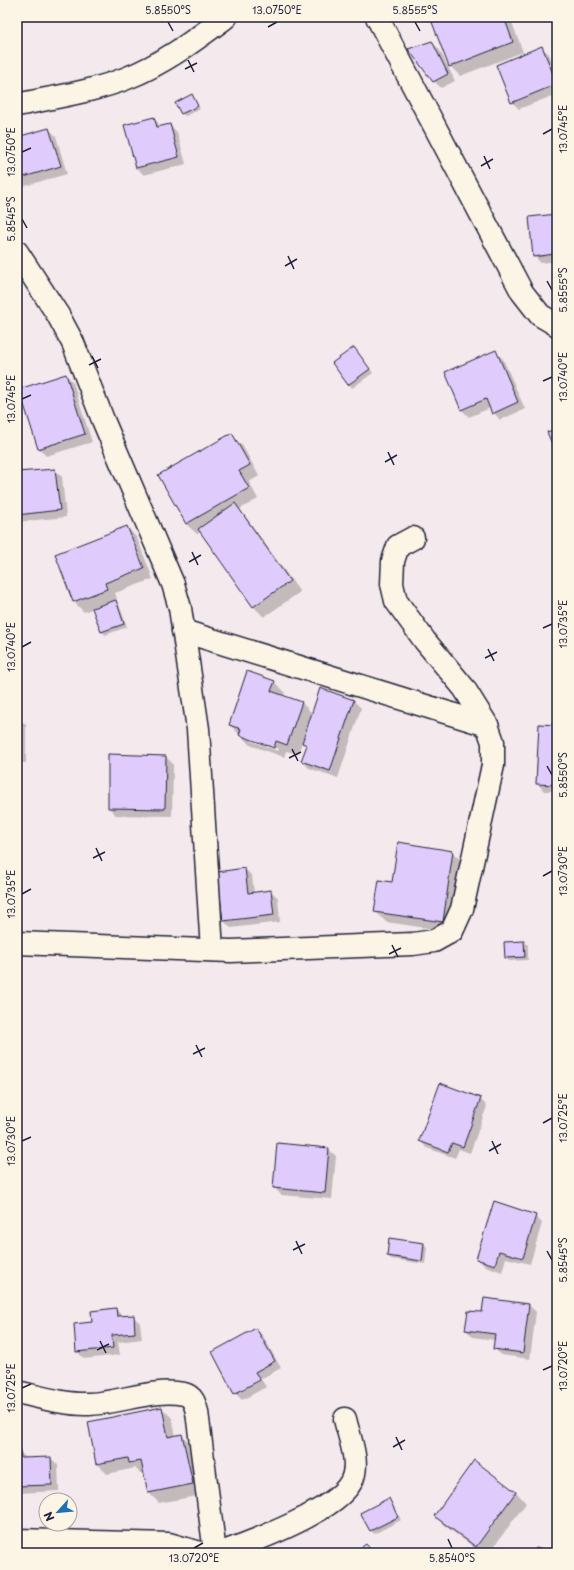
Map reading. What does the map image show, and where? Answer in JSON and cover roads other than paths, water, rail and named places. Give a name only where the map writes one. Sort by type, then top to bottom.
[{"type":"street","points":[[17,104],[88,90],[127,78],[161,61],[198,38],[226,17]]},
{"type":"street","points":[[377,17],[522,292],[540,315],[557,325]]},
{"type":"street","points":[[17,252],[58,315],[73,342],[106,426],[173,584],[180,608],[198,728],[212,950]]},
{"type":"street","points":[[17,943],[212,950],[412,944],[434,941],[452,931],[462,908],[493,765],[493,742],[487,725],[464,688],[425,641],[396,601],[392,584],[393,561],[398,546],[413,538]]},
{"type":"street","points":[[183,631],[487,725]]},
{"type":"street","points":[[17,1392],[50,1400],[88,1404],[164,1393],[185,1394],[193,1400],[197,1412],[215,1553]]},
{"type":"street","points":[[220,1553],[256,1540],[308,1516],[341,1495],[352,1481],[355,1460],[345,1419]]},
{"type":"street","points":[[17,1540],[169,1544],[200,1553]]}]
